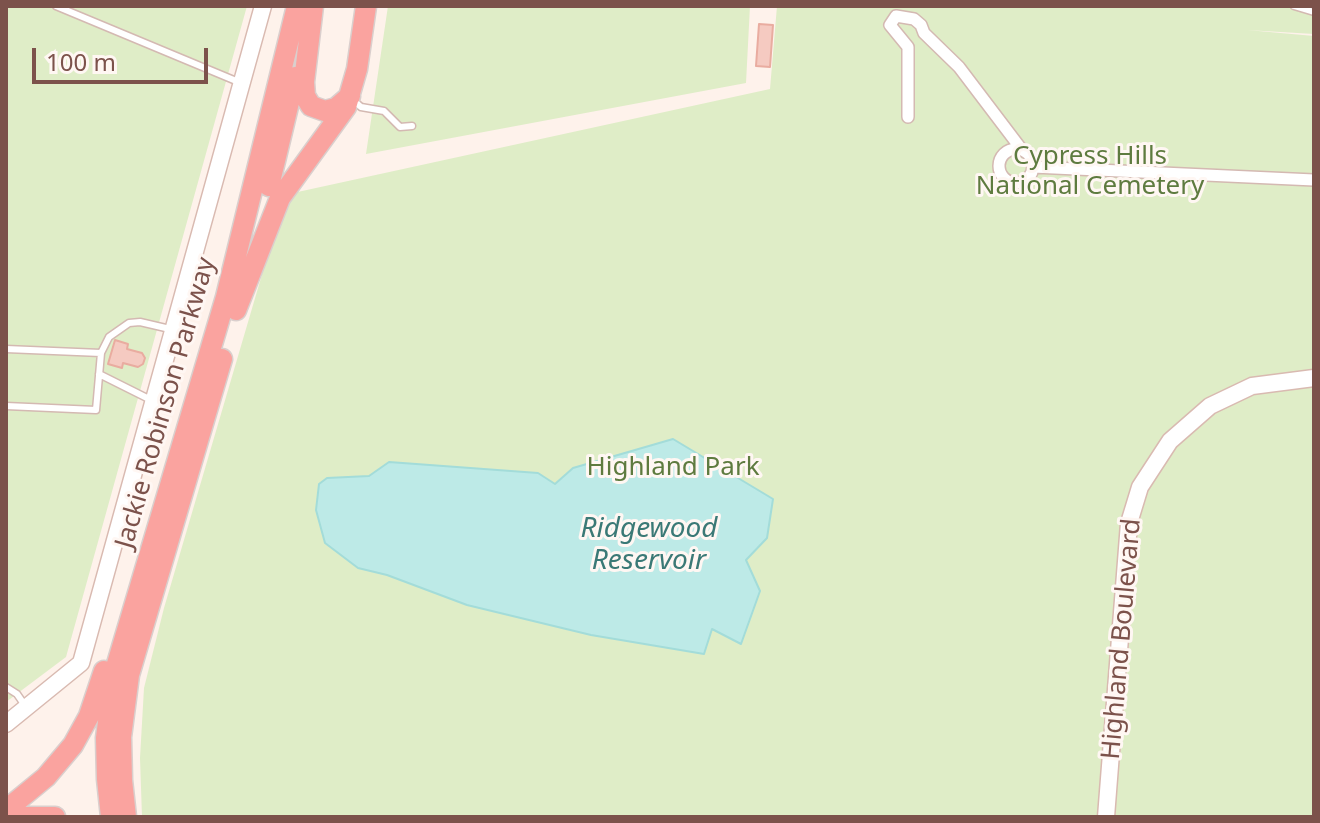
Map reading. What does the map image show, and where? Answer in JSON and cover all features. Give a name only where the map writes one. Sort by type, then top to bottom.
[{"type":"highway","name":"Jackie Robinson Parkway","points":[[111,817],[107,779],[107,717],[119,654],[226,297],[297,6]]},
{"type":"highway","name":"Jackie Robinson Parkway","points":[[126,817],[121,737],[129,675],[236,310],[312,6]]},
{"type":"highway","points":[[312,6],[305,96],[311,106],[325,111],[336,108],[350,96]]},
{"type":"highway","points":[[236,310],[280,198],[342,115],[350,96],[366,6]]},
{"type":"highway","points":[[6,810],[55,767],[85,725],[114,638],[144,571]]},
{"type":"highway","points":[[21,817],[55,817]]},
{"type":"street","points":[[6,724],[81,663],[263,6]]},
{"type":"street","points":[[908,117],[908,47],[890,25],[896,16],[914,19],[921,25],[924,33],[959,67],[1030,157],[1033,167],[1025,181],[1014,183],[1004,178],[1000,168],[1002,157],[1011,150],[1022,150]]},
{"type":"street","points":[[1033,167],[1314,180]]},
{"type":"street","name":"Highland Boulevard","points":[[1106,817],[1129,523],[1140,487],[1170,441],[1210,406],[1252,386],[1314,378]]},
{"type":"lane","points":[[56,6],[241,83]]},
{"type":"lane","points":[[1294,6],[1314,12]]},
{"type":"lane","points":[[350,96],[361,107],[384,111],[400,127],[412,126]]},
{"type":"lane","points":[[6,406],[96,410],[101,353],[109,337],[129,323],[140,322],[173,330]]},
{"type":"lane","points":[[6,349],[101,353]]},
{"type":"lane","points":[[99,374],[154,402]]},
{"type":"lane","points":[[6,687],[17,694],[26,707]]},
{"type":"green space","points":[[6,6],[247,6],[66,657],[6,702]]},
{"type":"green space","points":[[388,6],[750,6],[746,83],[366,154]]},
{"type":"green space","name":"Highland Park","points":[[777,6],[1314,6],[1314,34],[1247,30],[1314,36],[1314,817],[142,817],[140,758],[144,688],[164,608],[273,237],[293,193],[770,89]]},
{"type":"water","name":"Ridgewood Reservoir","points":[[673,439],[773,499],[767,538],[746,560],[760,591],[741,644],[712,629],[704,654],[591,635],[467,605],[387,575],[358,568],[325,543],[316,510],[319,484],[327,478],[369,476],[389,462],[538,473],[555,484],[573,468]]},
{"type":"building","points":[[759,24],[773,25],[770,67],[756,66]]},
{"type":"building","points":[[115,340],[128,344],[127,349],[142,353],[145,358],[143,364],[138,367],[123,363],[122,368],[108,364]]},
{"type":"park label","name":"Cypress Hills National Cemetery","points":[[1090,172]]}]
